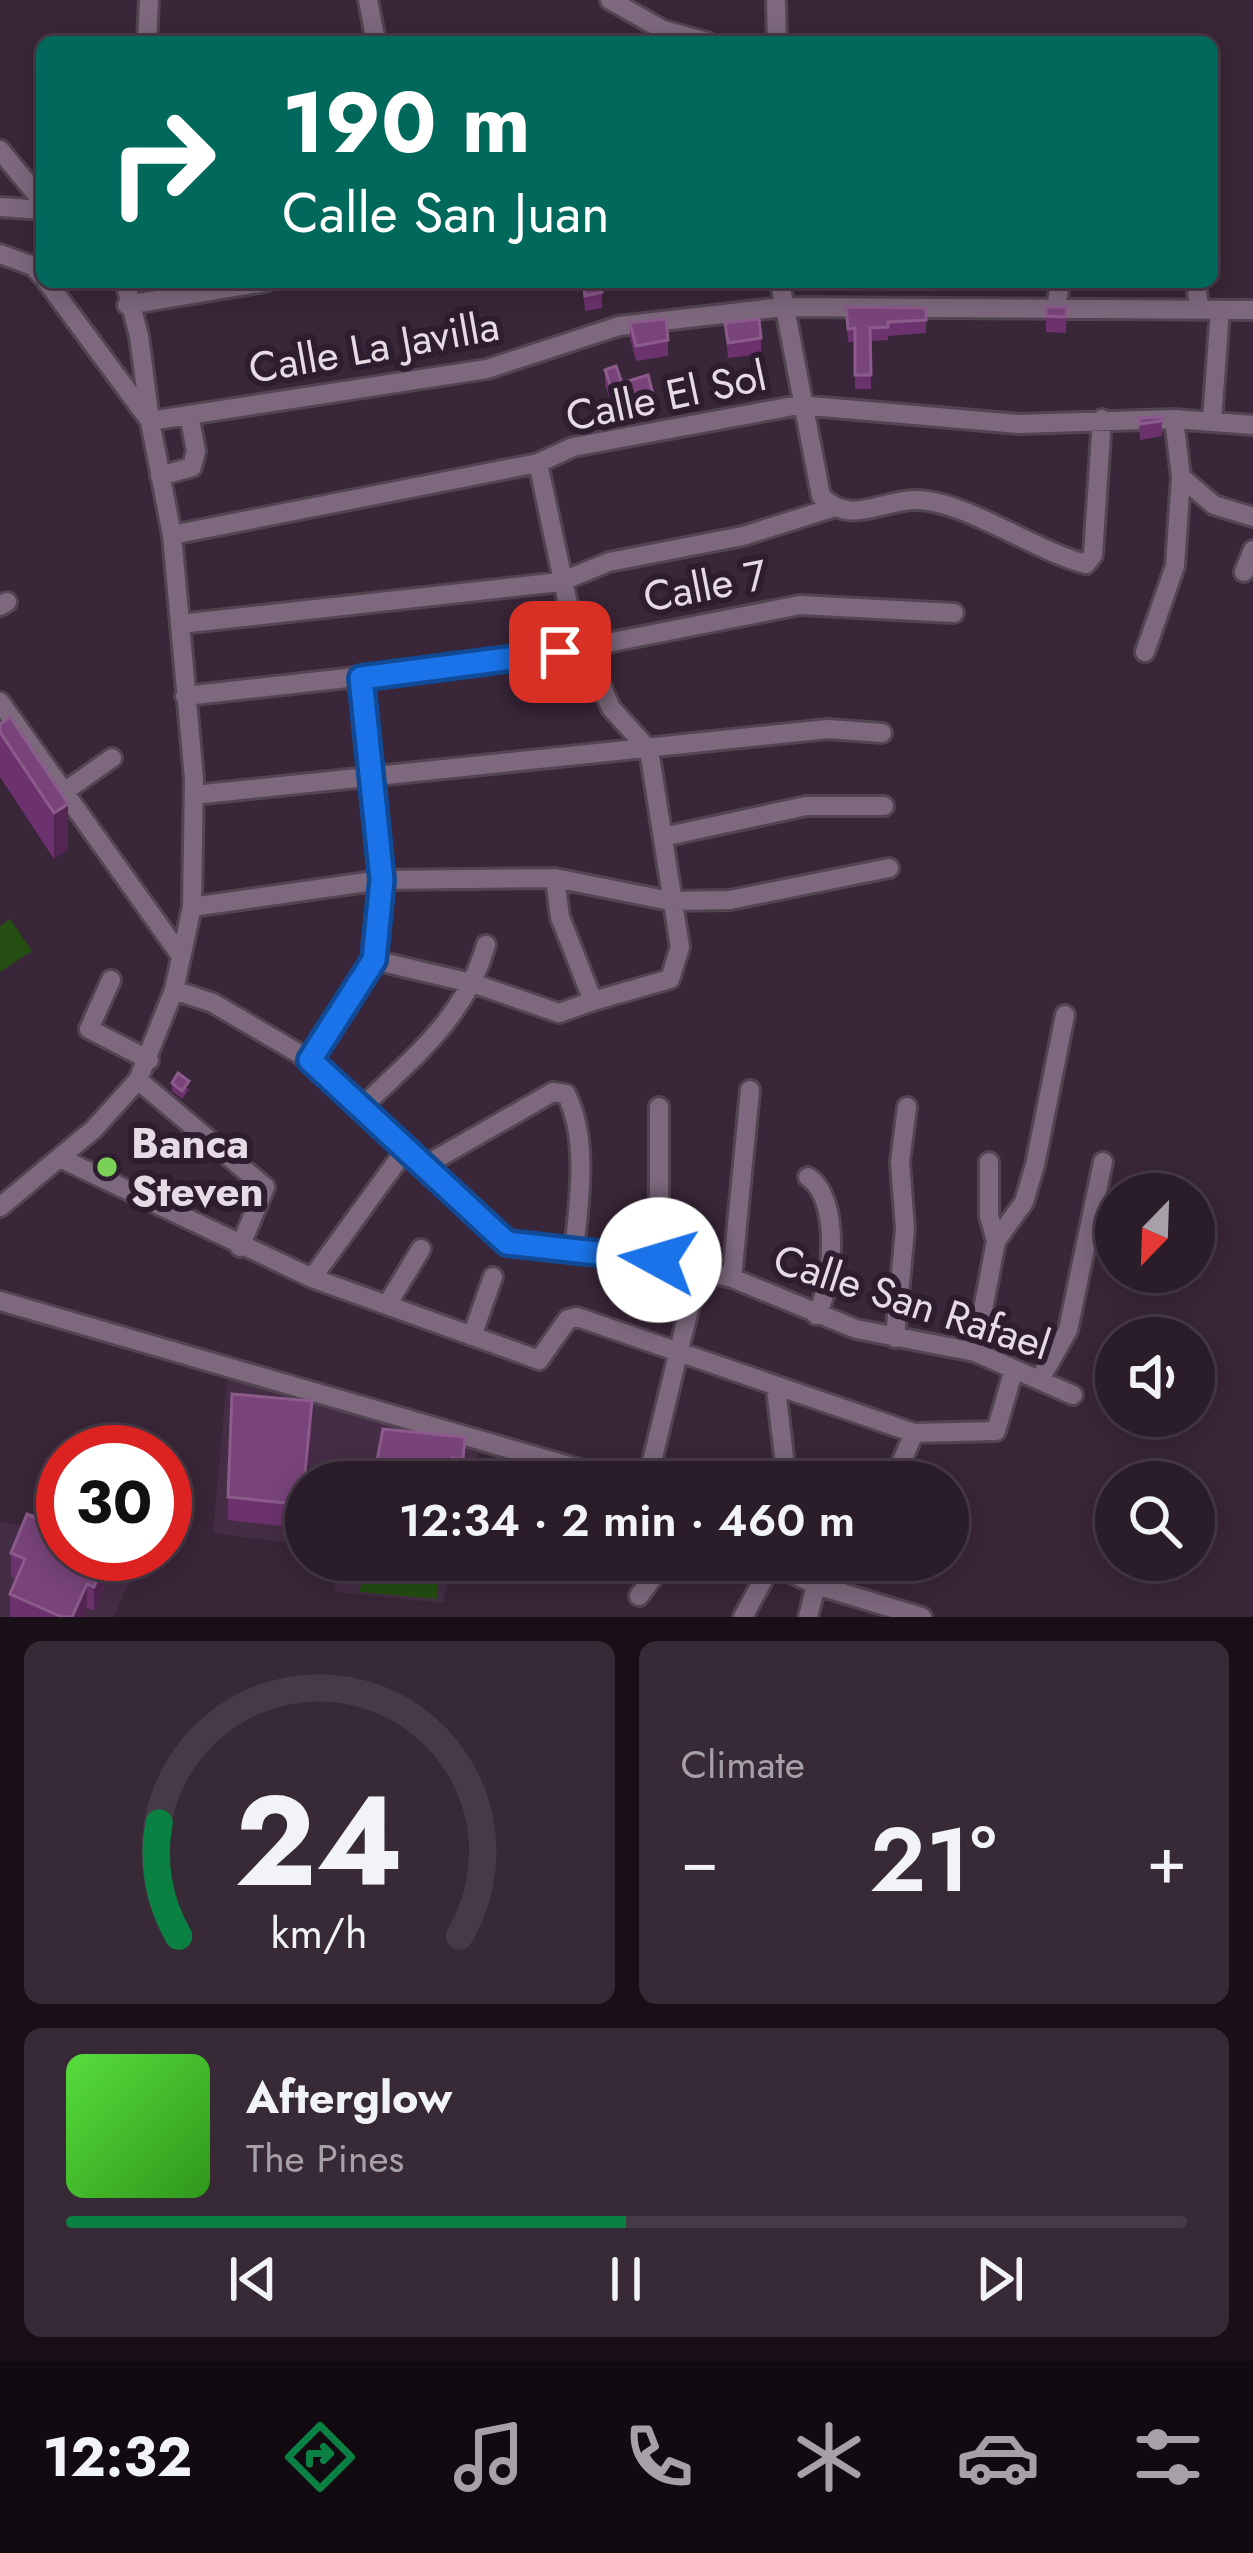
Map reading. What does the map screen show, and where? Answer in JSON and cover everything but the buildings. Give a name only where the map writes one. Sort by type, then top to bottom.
[{"type":"street","points":[[147,36],[149,0]]},
{"type":"street","points":[[610,0],[663,30],[685,36]]},
{"type":"street","points":[[367,1],[375,36]]},
{"type":"street","points":[[776,3],[776,36]]},
{"type":"street","points":[[0,151],[36,198]]},
{"type":"street","points":[[0,207],[36,206]]},
{"type":"street","points":[[0,254],[17,258],[36,272]]},
{"type":"street","points":[[53,288],[149,421]]},
{"type":"street","points":[[0,1208],[60,1158],[138,1080],[174,990],[192,907],[194,795],[172,535],[149,421],[139,337],[126,288]]},
{"type":"street","points":[[127,305],[203,288]]},
{"type":"street","points":[[781,288],[821,496],[846,514],[921,499],[1086,564],[1093,555],[1102,419]]},
{"type":"street","points":[[1056,309],[1059,288]]},
{"type":"street","points":[[1199,288],[1209,310],[1212,421]]},
{"type":"street","name":"Calle La Javilla","points":[[149,421],[487,369],[619,326],[783,307],[1253,310]]},
{"type":"street","name":"Calle El Sol","points":[[172,535],[538,464],[573,447],[800,405],[1019,424],[1174,418],[1253,425]]},
{"type":"street","points":[[160,476],[192,467],[196,451],[189,415]]},
{"type":"street","points":[[1145,652],[1175,566],[1181,477],[1174,418]]},
{"type":"street","points":[[374,960],[476,984],[559,1013],[670,979],[680,946],[649,750],[611,708],[584,646],[560,582],[538,464]]},
{"type":"street","points":[[1181,477],[1214,505],[1253,517]]},
{"type":"street","points":[[180,624],[560,582],[609,562],[743,536],[832,508]]},
{"type":"street","points":[[1244,572],[1253,550]]},
{"type":"street","name":"Calle 7","points":[[184,696],[536,657],[800,605],[954,613]]},
{"type":"street","points":[[310,1060],[374,960],[382,880],[361,678]]},
{"type":"street","points":[[0,702],[181,956]]},
{"type":"street","points":[[194,795],[828,730],[882,734]]},
{"type":"street","points":[[64,792],[112,758]]},
{"type":"street","points":[[663,837],[790,808],[884,806]]},
{"type":"street","points":[[192,907],[382,880],[555,878],[670,901],[730,900],[889,868]]},
{"type":"street","points":[[555,878],[560,917],[593,1001]]},
{"type":"street","points":[[362,1107],[453,1019],[476,984],[487,945]]},
{"type":"street","points":[[111,980],[89,1029],[149,1060]]},
{"type":"street","name":"Calle San Rafael","points":[[174,990],[212,1003],[310,1060],[507,1243],[659,1260],[732,1278],[816,1315],[895,1338],[975,1352],[1073,1395]]},
{"type":"street","points":[[975,1352],[996,1241],[1024,1202],[1036,1165],[1064,1015]]},
{"type":"street","points":[[138,1080],[265,1187],[240,1247]]},
{"type":"street","points":[[732,1278],[750,1090]]},
{"type":"street","points":[[424,1166],[553,1092],[566,1094],[574,1108],[581,1184],[574,1251]]},
{"type":"street","points":[[659,1107],[659,1260]]},
{"type":"street","points":[[895,1338],[905,1229],[900,1162],[907,1107]]},
{"type":"street","points":[[312,1278],[406,1149]]},
{"type":"street","points":[[60,1158],[312,1278],[542,1360],[568,1319],[577,1317],[914,1433],[996,1431],[1014,1369]]},
{"type":"street","points":[[989,1162],[988,1216],[996,1241]]},
{"type":"street","points":[[1040,1379],[1068,1330],[1103,1162]]},
{"type":"street","points":[[808,1178],[819,1184],[827,1202],[828,1295],[816,1315]]},
{"type":"street","points":[[387,1305],[422,1250]]},
{"type":"street","points":[[652,1461],[698,1272]]},
{"type":"street","points":[[472,1336],[493,1277]]},
{"type":"street","points":[[0,1301],[552,1461]]},
{"type":"street","points":[[776,1389],[788,1461]]},
{"type":"street","points":[[902,1461],[914,1433]]},
{"type":"street","points":[[639,1596],[650,1581]]},
{"type":"street","points":[[743,1617],[761,1581]]},
{"type":"street","points":[[808,1581],[922,1617]]},
{"type":"street","points":[[808,1617],[816,1585]]},
{"type":"shaded area","points":[[227,1379],[479,1453],[477,1461],[285,1461],[285,1542],[213,1533]]},
{"type":"shaded area","points":[[0,1521],[36,1530],[36,1581],[129,1581],[114,1617],[0,1617]]},
{"type":"shaded area","points":[[336,1581],[448,1581],[443,1603],[335,1592]]},
{"type":"green space","points":[[10,919],[32,951],[0,972],[0,926]]},
{"type":"green space","points":[[361,1581],[438,1581],[437,1599],[360,1592]]},
{"type":"place","name":"Banca Steven","points":[[107,1167]]},
{"type":"route","points":[[560,652],[361,678],[382,880],[374,960],[310,1060],[507,1243],[659,1260]]}]
